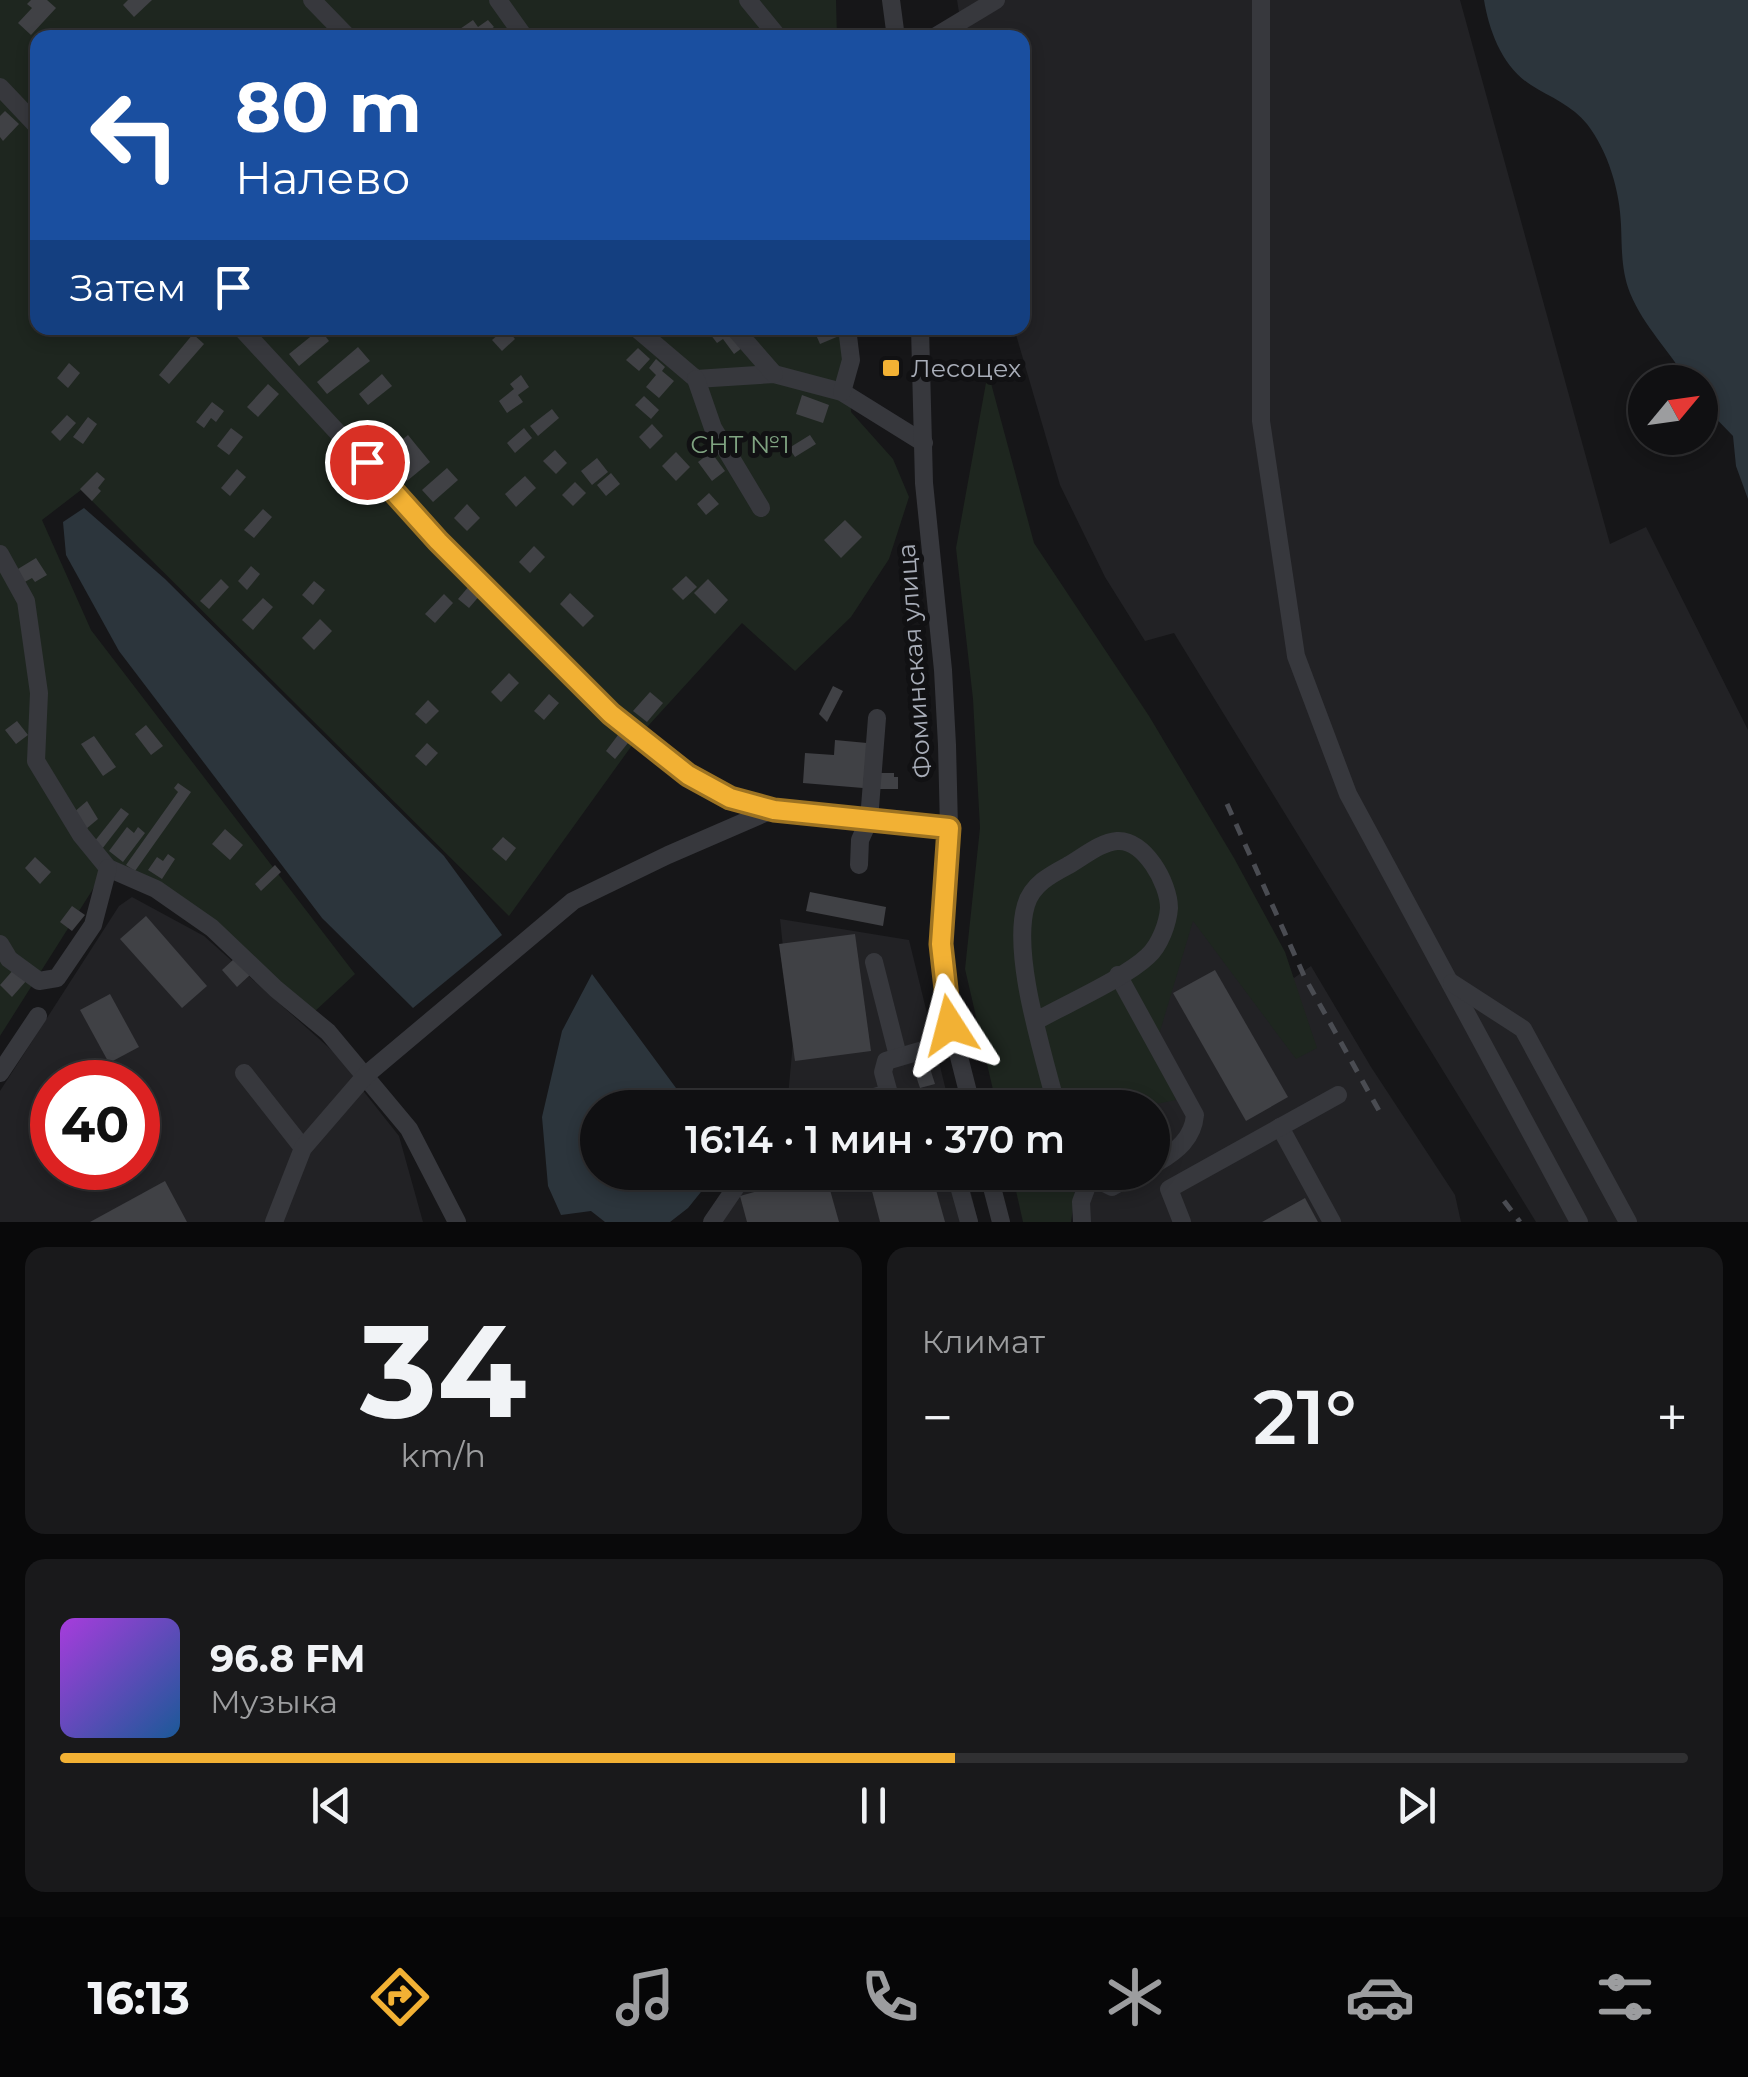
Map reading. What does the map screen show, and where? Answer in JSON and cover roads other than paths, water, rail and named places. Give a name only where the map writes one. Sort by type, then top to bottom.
[{"type":"street","points":[[312,0],[341,30]]},
{"type":"street","points":[[498,0],[519,30]]},
{"type":"street","points":[[748,0],[772,30]]},
{"type":"street","points":[[891,0],[895,30]]},
{"type":"street","points":[[945,30],[996,0]]},
{"type":"street","points":[[1261,0],[1261,421],[1296,656],[1348,794],[1579,1222]]},
{"type":"street","points":[[0,87],[30,119]]},
{"type":"street","points":[[248,335],[438,541],[623,726],[662,758],[716,790],[774,810],[949,828]]},
{"type":"street","points":[[644,335],[696,379],[713,428],[761,508]]},
{"type":"street","points":[[740,335],[774,374]]},
{"type":"street","points":[[842,392],[852,360],[848,335]]},
{"type":"street","name":"Фоминская улица","points":[[920,335],[924,483],[943,670],[949,828],[941,944],[945,996],[967,1090]]},
{"type":"street","points":[[696,379],[774,374],[842,392],[924,443]]},
{"type":"street","points":[[0,554],[26,601],[40,693],[36,761],[81,835],[108,868],[156,889],[212,928],[328,1032],[409,1130],[457,1222]]},
{"type":"street","points":[[858,865],[860,840],[869,820],[876,718]]},
{"type":"street","points":[[274,1222],[303,1148],[366,1075],[588,891],[774,810]]},
{"type":"street","points":[[1036,1021],[1140,962],[1156,948],[1168,908],[1167,894],[1144,852],[1134,844],[1109,842],[1048,876],[1026,902],[1023,922],[1027,987],[1053,1090]]},
{"type":"street","points":[[0,944],[9,959],[39,981],[57,978],[94,925],[108,868]]},
{"type":"street","points":[[874,962],[898,1056]]},
{"type":"street","points":[[1118,974],[1195,1115],[1195,1123],[1180,1150],[1170,1156]]},
{"type":"street","points":[[1450,981],[1522,1029],[1628,1222]]},
{"type":"street","points":[[0,1073],[38,1016]]},
{"type":"street","points":[[889,1090],[883,1065],[898,1056],[954,1041]]},
{"type":"street","points":[[244,1074],[303,1148]]},
{"type":"street","points":[[1170,1188],[1338,1094]]},
{"type":"street","points":[[1280,1127],[1332,1222]]},
{"type":"street","points":[[712,1222],[734,1190]]},
{"type":"street","points":[[960,1190],[969,1222]]},
{"type":"street","points":[[993,1190],[1001,1222]]},
{"type":"street","points":[[1082,1222],[1083,1190]]},
{"type":"street","points":[[1169,1190],[1182,1222]]},
{"type":"railway","points":[[1227,804],[1305,978],[1382,1116]]},
{"type":"railway","points":[[1504,1201],[1520,1222]]},
{"type":"place","name":"Лесоцех","points":[[891,368]]},
{"type":"park label","name":"СНТ №1","points":[[740,444]]}]
